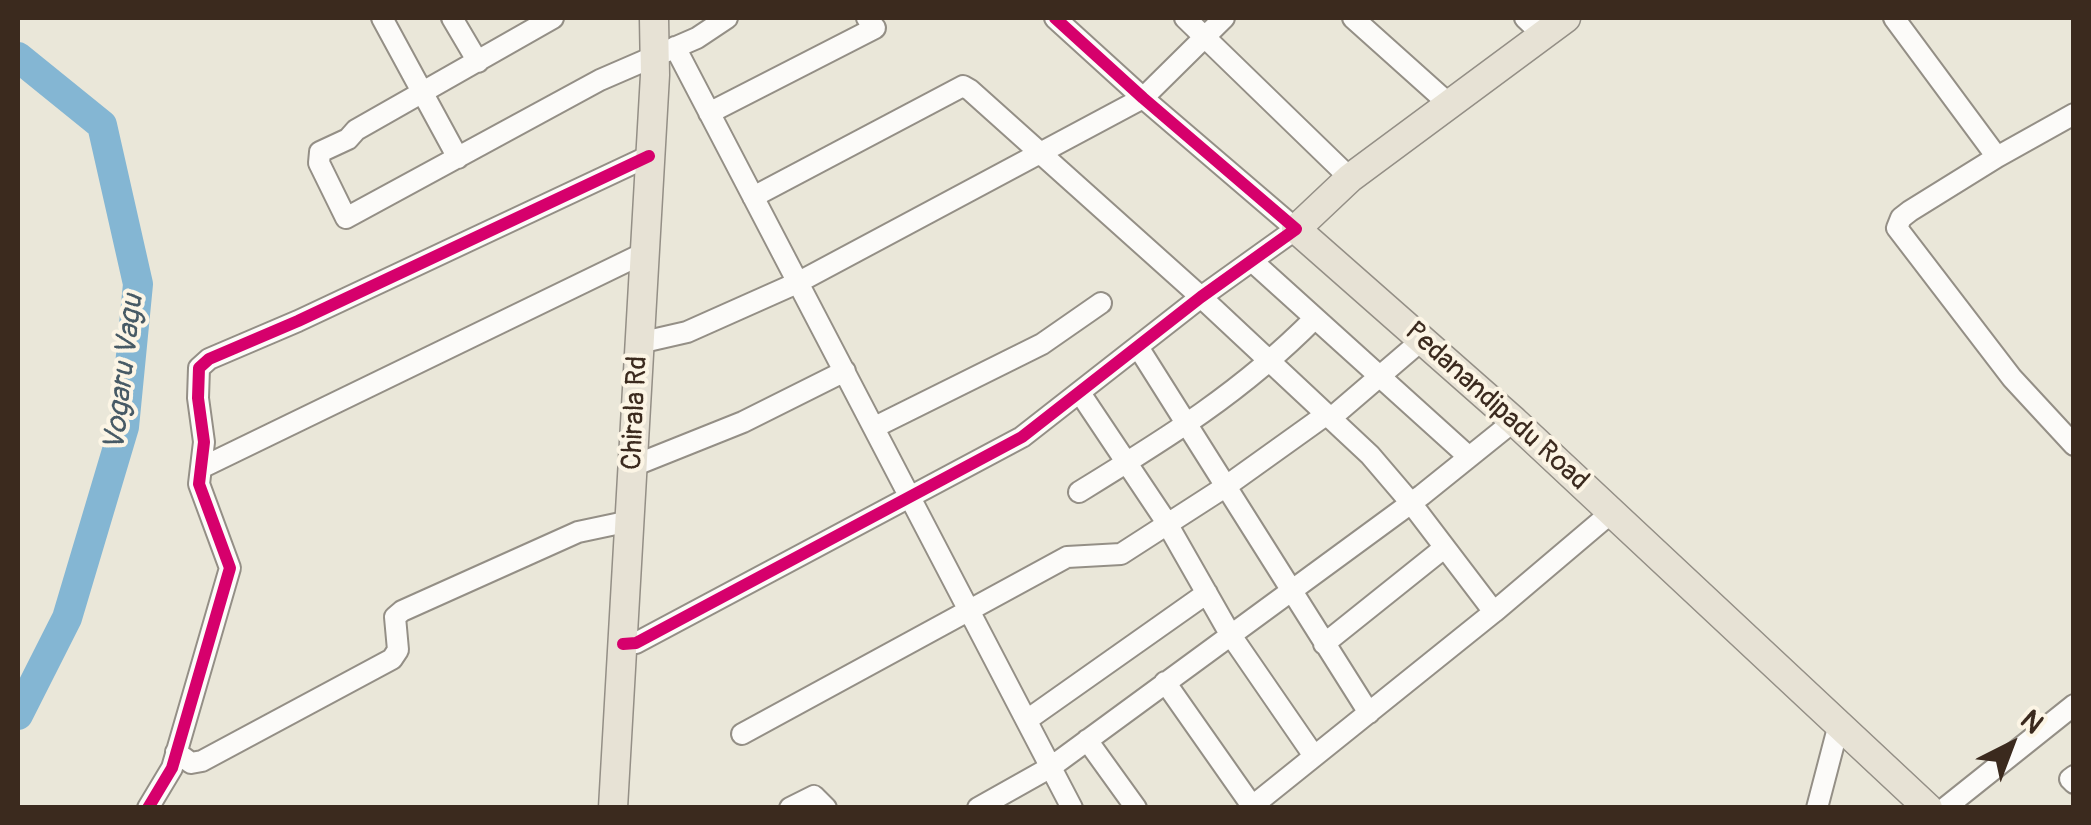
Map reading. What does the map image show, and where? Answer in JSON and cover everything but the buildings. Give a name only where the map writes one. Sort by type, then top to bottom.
[{"type":"main road","name":"Chirala Rd","points":[[614,808],[649,156],[665,51],[654,18]]},
{"type":"main road","points":[[1296,229],[1350,178],[1449,104],[1534,26],[1566,18]]},
{"type":"main road","name":"Pedanandipadu Road","points":[[1296,229],[1514,420],[1928,808]]},
{"type":"street","points":[[382,18],[458,158]]},
{"type":"street","points":[[452,18],[478,62]]},
{"type":"street","points":[[553,18],[320,152],[319,162],[346,218],[600,80],[698,38],[728,18]]},
{"type":"street","points":[[709,113],[875,28],[867,18]]},
{"type":"street","name":"Pedanandipadu Road","points":[[1055,18],[1296,229]]},
{"type":"street","points":[[1185,18],[1350,178]]},
{"type":"street","points":[[639,343],[688,332],[798,283],[1143,98],[1224,18]]},
{"type":"street","points":[[1353,18],[1449,104]]},
{"type":"street","points":[[1894,18],[1997,157]]},
{"type":"street","points":[[665,51],[709,113],[1072,808]]},
{"type":"street","points":[[753,198],[963,86],[1201,297],[1370,455],[1412,503],[1494,612]]},
{"type":"street","points":[[2074,114],[1910,211],[1900,218],[1897,228],[2012,378],[2074,445]]},
{"type":"street","points":[[148,808],[168,777],[230,568],[200,489],[204,442],[197,373],[202,363],[649,156]]},
{"type":"street","points":[[623,644],[636,643],[1022,437],[1201,297],[1296,229]]},
{"type":"street","points":[[201,468],[644,253]]},
{"type":"street","points":[[1252,261],[1469,457]]},
{"type":"street","points":[[875,427],[1042,344],[1102,303]]},
{"type":"street","points":[[1078,492],[1187,425],[1271,362],[1315,318]]},
{"type":"street","points":[[742,734],[1066,556],[1121,554],[1329,416],[1381,378],[1422,340]]},
{"type":"street","points":[[1138,347],[1369,713]]},
{"type":"street","points":[[633,466],[743,422],[846,371]]},
{"type":"street","points":[[1080,394],[1168,525],[1230,634],[1314,756]]},
{"type":"street","points":[[978,808],[1051,766],[1087,740],[1412,503],[1514,420]]},
{"type":"street","points":[[1165,682],[1251,806],[1494,612],[1612,512]]},
{"type":"street","points":[[176,752],[191,763],[202,761],[392,659],[398,650],[394,622],[402,611],[578,532],[630,521]]},
{"type":"street","points":[[1324,644],[1444,548]]},
{"type":"street","points":[[1027,720],[1207,593]]},
{"type":"street","points":[[1945,808],[2074,706]]},
{"type":"street","points":[[1817,808],[1838,724]]},
{"type":"street","points":[[1087,740],[1136,808]]},
{"type":"street","points":[[790,808],[814,796],[826,808]]},
{"type":"waterway","name":"Vogaru Vagu","points":[[18,57],[102,125],[138,284],[124,427],[67,618],[18,715]]},
{"type":"cycle path","points":[[623,644],[636,643],[1022,437],[1201,297],[1296,229],[1055,18]]},
{"type":"cycle path","points":[[148,808],[172,768],[230,568],[199,484],[204,442],[198,398],[199,368],[209,359],[649,156]]}]
